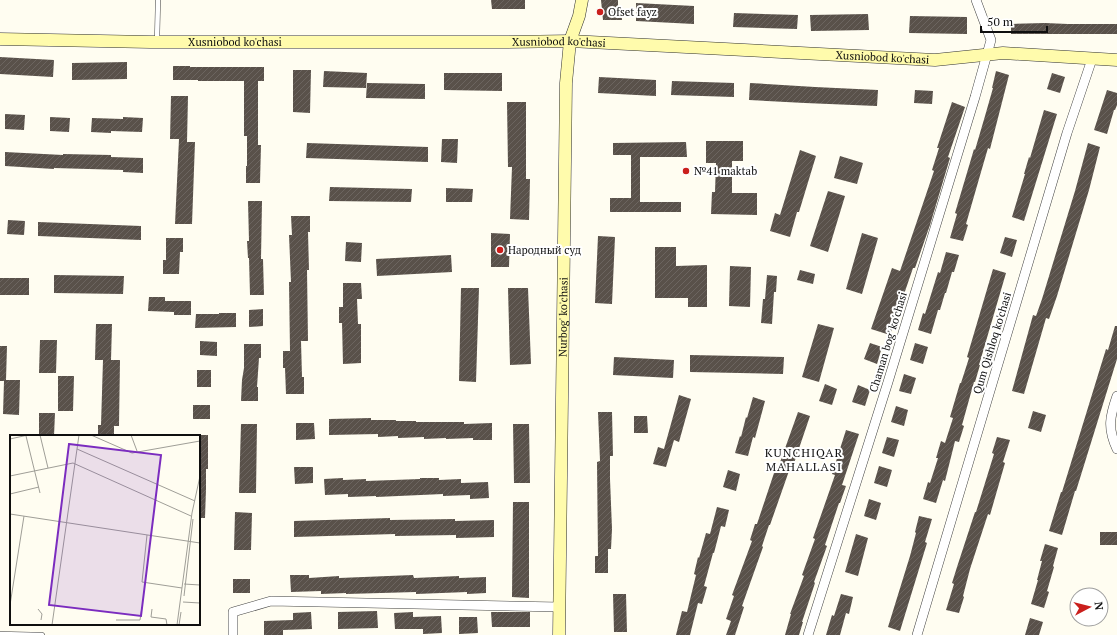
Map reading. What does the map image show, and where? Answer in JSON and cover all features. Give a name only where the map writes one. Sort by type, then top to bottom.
[{"type":"street","name":"Nurbog' ko'chasi","points":[[560,635],[566,83],[570,41],[579,16],[582,0]]},
{"type":"street","name":"Chaman bog' ko'chasi","points":[[808,635],[888,382],[991,40],[976,0]]},
{"type":"street","name":"Xusniobod ko'chasi","points":[[0,39],[157,42],[570,41],[935,60],[1003,53],[1117,60]]},
{"type":"street","name":"Qum Qishloq ko'chasi","points":[[916,635],[1067,133],[1092,59]]},
{"type":"street","points":[[1117,396],[1111,416],[1112,438],[1117,449]]},
{"type":"street","points":[[233,635],[233,612],[271,601],[560,608]]},
{"type":"lane","points":[[157,42],[158,0]]},
{"type":"lane","points":[[0,634],[42,635]]},
{"type":"building","points":[[491,0],[525,0],[525,9],[492,9]]},
{"type":"building","points":[[601,0],[618,0],[618,9],[621,8],[622,20],[603,20]]},
{"type":"building","points":[[636,3],[694,6],[694,24],[636,21]]},
{"type":"building","points":[[734,13],[798,15],[797,29],[733,27]]},
{"type":"building","points":[[868,14],[869,30],[811,31],[810,15]]},
{"type":"building","points":[[910,16],[967,17],[967,34],[909,33]]},
{"type":"building","points":[[1011,24],[1117,24],[1117,34],[1011,34]]},
{"type":"building","points":[[0,57],[54,60],[53,77],[0,74]]},
{"type":"building","points":[[127,62],[127,79],[72,80],[72,63]]},
{"type":"building","points":[[173,66],[264,67],[264,81],[258,81],[258,145],[261,145],[260,183],[246,183],[247,136],[244,136],[244,81],[173,80]]},
{"type":"building","points":[[293,70],[311,70],[310,113],[293,112]]},
{"type":"building","points":[[324,71],[367,73],[366,88],[323,87]]},
{"type":"building","points":[[996,71],[1009,75],[990,149],[988,148],[966,224],[968,225],[963,241],[950,238],[957,214],[955,213],[985,116]]},
{"type":"building","points":[[444,73],[502,73],[502,91],[444,90]]},
{"type":"building","points":[[1052,73],[1065,77],[1060,93],[1047,89]]},
{"type":"building","points":[[599,77],[656,80],[656,96],[598,93]]},
{"type":"building","points":[[672,81],[734,83],[734,97],[671,95]]},
{"type":"building","points":[[367,83],[425,84],[425,99],[366,98]]},
{"type":"building","points":[[750,83],[878,90],[877,106],[749,100]]},
{"type":"building","points":[[915,90],[933,91],[932,104],[914,103]]},
{"type":"building","points":[[1107,90],[1117,93],[1117,105],[1114,110],[1107,134],[1094,130]]},
{"type":"building","points":[[171,96],[188,96],[187,142],[195,142],[192,224],[175,224],[179,139],[170,139]]},
{"type":"building","points":[[507,102],[526,102],[526,179],[530,179],[529,220],[510,219],[512,167],[508,167]]},
{"type":"building","points":[[952,102],[965,107],[948,157],[950,158],[930,225],[915,268],[913,268],[890,335],[871,329],[892,268],[900,271],[934,171],[932,170],[939,148],[937,148]]},
{"type":"building","points":[[1044,110],[1057,114],[1024,221],[1012,217]]},
{"type":"building","points":[[5,114],[25,115],[24,130],[5,129]]},
{"type":"building","points":[[50,117],[70,118],[69,132],[50,131]]},
{"type":"building","points":[[123,117],[143,118],[142,132],[91,132],[92,118],[123,119]]},
{"type":"building","points":[[442,139],[458,139],[457,163],[441,162]]},
{"type":"building","points":[[706,141],[743,141],[743,161],[732,161],[732,193],[757,193],[757,215],[711,214],[712,192],[715,192],[716,163],[706,163]]},
{"type":"building","points":[[686,142],[687,157],[640,157],[640,202],[681,202],[681,212],[610,212],[610,198],[631,198],[631,155],[613,155],[613,143]]},
{"type":"building","points":[[307,143],[428,147],[428,162],[306,158]]},
{"type":"building","points":[[1088,143],[1100,147],[1089,190],[1057,296],[1049,319],[1046,318],[1024,394],[1012,391],[1033,315],[1036,316],[1042,299]]},
{"type":"building","points":[[800,150],[816,156],[790,237],[770,231],[775,213],[780,215]]},
{"type":"building","points":[[5,152],[63,155],[111,155],[111,157],[143,158],[143,173],[123,172],[123,170],[54,169],[5,166]]},
{"type":"building","points":[[840,156],[863,163],[857,184],[834,178]]},
{"type":"building","points":[[330,187],[412,189],[411,202],[329,201]]},
{"type":"building","points":[[446,188],[473,189],[472,202],[446,202]]},
{"type":"building","points":[[828,191],[845,196],[828,252],[810,246]]},
{"type":"building","points":[[248,201],[262,201],[261,259],[263,259],[264,295],[250,295],[247,241],[249,241]]},
{"type":"building","points":[[291,216],[310,216],[310,232],[308,232],[309,270],[307,270],[308,341],[301,341],[304,394],[286,394],[285,368],[283,368],[283,351],[290,351],[289,282],[291,282],[289,235],[292,235]]},
{"type":"building","points":[[8,220],[25,221],[24,235],[7,234]]},
{"type":"building","points":[[38,222],[141,226],[141,240],[38,236]]},
{"type":"building","name":"Народный суд","points":[[491,233],[510,234],[509,267],[491,267]]},
{"type":"building","points":[[862,233],[878,238],[862,294],[846,289]]},
{"type":"building","points":[[598,236],[615,237],[612,304],[595,303]]},
{"type":"building","points":[[1005,237],[1017,240],[1012,257],[1000,253]]},
{"type":"building","points":[[166,238],[183,238],[183,252],[180,252],[179,274],[163,274],[163,260],[166,260]]},
{"type":"building","points":[[346,242],[362,243],[361,262],[345,261]]},
{"type":"building","points":[[655,247],[676,247],[676,266],[707,265],[707,307],[688,307],[688,298],[655,298]]},
{"type":"building","points":[[946,252],[959,255],[940,310],[938,310],[931,334],[918,330],[923,313],[925,314],[938,272],[940,273]]},
{"type":"building","points":[[451,255],[452,272],[377,276],[376,259]]},
{"type":"building","points":[[730,266],[751,267],[750,307],[729,306]]},
{"type":"building","points":[[993,269],[1006,273],[962,425],[964,426],[959,442],[955,441],[945,481],[943,480],[936,503],[923,499],[938,458],[936,458],[941,441],[945,443],[953,418],[950,417],[969,358],[967,357]]},
{"type":"building","points":[[800,270],[815,274],[813,284],[797,280]]},
{"type":"building","points":[[54,275],[124,276],[123,294],[54,293]]},
{"type":"building","points":[[767,275],[777,276],[776,292],[774,292],[772,324],[761,323]]},
{"type":"building","points":[[0,278],[29,278],[29,295],[0,295]]},
{"type":"building","points":[[343,283],[361,283],[362,299],[357,299],[358,324],[361,324],[361,363],[343,364],[342,323],[339,323],[339,307],[343,307]]},
{"type":"building","points":[[461,288],[479,288],[476,382],[459,381]]},
{"type":"building","points":[[508,288],[528,288],[531,364],[510,365]]},
{"type":"building","points":[[149,297],[165,297],[165,301],[191,301],[191,315],[174,315],[174,312],[148,311]]},
{"type":"building","points":[[263,309],[263,326],[249,327],[249,310]]},
{"type":"building","points":[[236,313],[236,327],[195,328],[196,314]]},
{"type":"building","points":[[96,324],[112,324],[111,360],[120,360],[119,426],[114,426],[114,435],[98,435],[98,425],[101,425],[103,360],[95,360]]},
{"type":"building","points":[[818,324],[834,328],[819,382],[802,377]]},
{"type":"building","points":[[1115,326],[1117,326],[1117,359],[1062,535],[1049,531],[1106,349],[1108,350]]},
{"type":"building","points":[[40,340],[57,340],[56,373],[39,373]]},
{"type":"building","points":[[200,341],[217,342],[217,356],[200,355]]},
{"type":"building","points":[[870,343],[882,347],[877,364],[864,359]]},
{"type":"building","points":[[915,343],[928,347],[923,364],[910,360]]},
{"type":"building","points":[[244,344],[261,344],[261,358],[259,358],[257,387],[258,401],[241,401],[244,368]]},
{"type":"building","points":[[0,346],[7,346],[6,380],[20,380],[19,415],[3,414],[4,381],[0,381]]},
{"type":"building","points":[[690,355],[784,357],[783,374],[690,372]]},
{"type":"building","points":[[614,357],[674,360],[673,378],[613,375]]},
{"type":"building","points":[[197,370],[211,370],[211,387],[197,387]]},
{"type":"building","points":[[904,374],[916,378],[911,394],[899,391]]},
{"type":"building","points":[[58,376],[74,376],[73,411],[58,411]]},
{"type":"building","points":[[825,384],[837,389],[832,405],[819,401]]},
{"type":"building","points":[[858,385],[870,390],[865,406],[852,402]]},
{"type":"building","points":[[679,395],[691,399],[679,442],[674,440],[666,467],[653,464],[658,447],[664,449]]},
{"type":"building","points":[[753,397],[765,401],[755,438],[753,437],[748,456],[735,453]]},
{"type":"building","points":[[193,405],[210,405],[210,419],[193,419]]},
{"type":"building","points":[[896,406],[908,410],[904,426],[891,422]]},
{"type":"building","points":[[1033,411],[1046,415],[1041,432],[1028,428]]},
{"type":"building","points":[[598,412],[612,412],[613,456],[610,456],[610,479],[612,529],[611,549],[608,549],[608,573],[595,573],[595,556],[598,556],[597,462],[600,461]]},
{"type":"building","points":[[798,412],[810,416],[792,469],[790,468],[769,525],[762,546],[763,547],[742,606],[744,607],[735,635],[726,635],[731,621],[726,619],[734,596],[732,595],[752,541],[750,540],[755,524],[757,524],[776,467],[778,468]]},
{"type":"building","points":[[39,413],[55,413],[54,435],[39,435]]},
{"type":"building","points":[[634,416],[647,416],[648,433],[634,433]]},
{"type":"building","points":[[371,418],[371,420],[416,422],[464,422],[464,424],[492,423],[492,440],[473,440],[473,438],[398,438],[398,436],[378,437],[378,434],[329,435],[329,419]]},
{"type":"building","points":[[296,423],[314,423],[315,439],[296,440]]},
{"type":"building","points":[[241,424],[257,424],[256,493],[239,493]]},
{"type":"building","points":[[513,424],[529,424],[530,483],[514,483]]},
{"type":"building","points":[[846,430],[859,434],[842,485],[846,486],[825,545],[827,546],[814,582],[815,583],[799,635],[785,635],[790,614],[804,576],[802,575],[815,539],[813,538],[835,475],[832,474]]},
{"type":"building","points":[[200,435],[208,435],[208,469],[206,469],[205,518],[200,518]]},
{"type":"building","points":[[887,437],[899,440],[894,457],[882,453]]},
{"type":"building","points":[[997,437],[1010,440],[990,515],[988,514],[970,569],[959,613],[946,610],[954,584],[952,583],[994,454],[992,453]]},
{"type":"building","points":[[879,466],[892,470],[887,487],[874,483]]},
{"type":"building","points":[[294,467],[313,467],[313,483],[295,484]]},
{"type":"building","points":[[728,470],[740,474],[736,491],[723,487]]},
{"type":"building","points":[[343,478],[343,480],[366,479],[366,481],[439,478],[439,480],[461,479],[461,483],[488,482],[489,498],[470,499],[470,495],[443,496],[443,494],[376,497],[348,497],[348,494],[325,495],[324,479]]},
{"type":"building","points":[[869,499],[881,503],[876,520],[864,516]]},
{"type":"building","points":[[513,502],[529,502],[529,598],[512,597]]},
{"type":"building","points":[[717,507],[729,510],[725,527],[721,526],[713,553],[704,586],[707,587],[702,604],[698,603],[690,635],[676,635],[682,611],[687,612],[696,575],[694,574],[698,557],[699,558],[706,533],[710,534]]},
{"type":"building","points":[[235,512],[252,513],[251,550],[234,550]]},
{"type":"building","points":[[919,516],[932,519],[925,542],[927,543],[900,631],[888,627],[910,556]]},
{"type":"building","points":[[390,518],[390,520],[494,520],[494,537],[456,538],[456,535],[395,536],[395,534],[294,537],[294,521]]},
{"type":"building","points":[[1100,532],[1117,532],[1117,545],[1100,545]]},
{"type":"building","points":[[856,534],[868,538],[858,576],[845,572]]},
{"type":"building","points":[[1045,544],[1058,548],[1047,591],[1049,592],[1044,608],[1031,604],[1038,580],[1042,561],[1040,561]]},
{"type":"building","points":[[290,575],[309,575],[309,578],[413,575],[414,578],[459,576],[459,578],[486,577],[486,593],[467,594],[467,592],[416,594],[416,592],[321,594],[321,591],[291,592]]},
{"type":"building","points":[[233,579],[250,579],[250,593],[233,593]]},
{"type":"building","points":[[613,594],[626,594],[627,632],[614,632]]},
{"type":"building","points":[[841,594],[853,597],[849,614],[846,613],[840,635],[826,635],[832,615],[834,616]]},
{"type":"building","points":[[377,611],[378,628],[338,629],[338,612]]},
{"type":"building","points":[[311,612],[312,629],[283,630],[283,635],[264,635],[264,621],[293,620],[293,613]]},
{"type":"building","points":[[413,612],[413,617],[441,616],[442,633],[423,634],[423,629],[395,629],[394,613]]},
{"type":"building","points":[[491,612],[530,612],[530,627],[492,627]]},
{"type":"building","points":[[459,617],[477,617],[478,633],[459,634]]},
{"type":"building","points":[[1030,618],[1043,622],[1039,635],[1025,635]]},
{"type":"place","name":"Ofset fayz","points":[[600,12]]},
{"type":"place","name":"№41 maktab","points":[[686,171]]},
{"type":"place","name":"Народный суд","points":[[500,250]]},
{"type":"district","name":"KUNCHIQAR MAHALLASI","points":[[804,460]]}]
